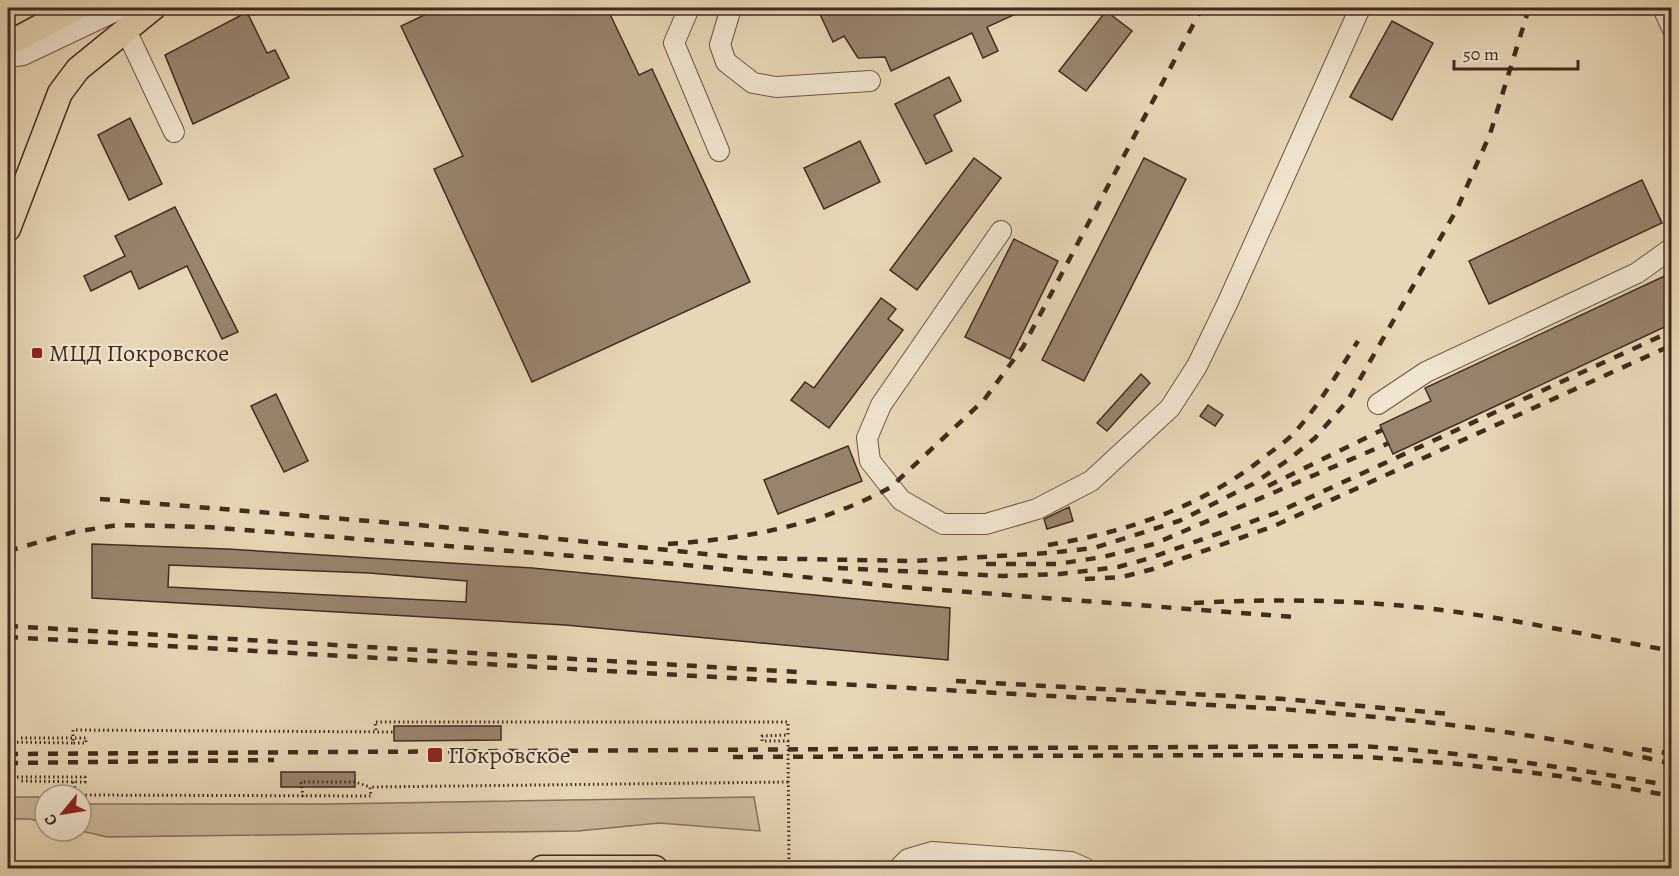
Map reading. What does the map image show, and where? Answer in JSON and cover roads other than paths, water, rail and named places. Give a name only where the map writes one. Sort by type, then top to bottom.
[{"type":"main road","points":[[8,44],[75,8]]},
{"type":"main road","points":[[8,229],[60,93],[78,69],[153,8]]},
{"type":"main road","points":[[542,868],[655,868]]},
{"type":"street","points":[[8,57],[23,55],[122,8]]},
{"type":"street","points":[[689,8],[674,43],[719,151]]},
{"type":"street","points":[[731,8],[720,45],[726,62],[753,83],[776,87],[870,81]]},
{"type":"street","points":[[1001,231],[881,405],[867,438],[870,461],[901,500],[943,524],[986,524],[1037,509],[1091,481],[1170,408],[1197,366],[1227,304],[1360,8]]},
{"type":"street","points":[[1663,8],[1671,28]]},
{"type":"street","points":[[123,32],[131,41],[174,132]]},
{"type":"street","points":[[1378,404],[1426,372],[1637,273],[1671,248]]},
{"type":"street","points":[[900,868],[908,859],[932,852],[1071,862],[1084,868]]},
{"type":"railway","points":[[668,544],[726,538],[782,528],[865,500],[891,487],[984,400],[1023,347],[1202,8]]},
{"type":"railway","points":[[100,499],[442,527],[745,558],[913,561],[1049,553],[1094,548],[1179,521],[1253,484],[1288,460],[1315,438],[1348,400],[1457,209],[1490,134],[1529,8]]},
{"type":"railway","points":[[838,568],[1004,576],[1060,574],[1118,567],[1147,559],[1276,513],[1672,331]]},
{"type":"railway","points":[[1048,545],[1107,533],[1164,514],[1217,489],[1243,473],[1295,432],[1321,399],[1358,341]]},
{"type":"railway","points":[[1085,579],[1122,577],[1153,569],[1274,526],[1672,345]]},
{"type":"railway","points":[[1268,486],[1382,430]]},
{"type":"railway","points":[[986,564],[1057,564],[1103,557],[1154,544],[1389,443]]},
{"type":"railway","points":[[8,551],[74,532],[118,525],[207,527],[675,564],[903,587],[1293,617]]},
{"type":"railway","points":[[1194,603],[1296,601],[1397,605],[1490,617],[1672,651]]},
{"type":"railway","points":[[8,626],[798,672]]},
{"type":"railway","points":[[8,637],[1281,709],[1477,728],[1575,743],[1672,764]]},
{"type":"railway","points":[[956,681],[1284,699],[1450,714]]},
{"type":"railway","points":[[8,754],[1362,746],[1517,762],[1672,786]]},
{"type":"railway","points":[[1642,749],[1672,754]]},
{"type":"railway","points":[[733,757],[1264,755],[1366,757],[1458,764],[1559,776],[1672,796]]},
{"type":"railway","points":[[8,763],[274,760]]},
{"type":"place","name":"МЦД Покровское","points":[[37,353]]},
{"type":"place","name":"Покровское","points":[[435,755]]}]
